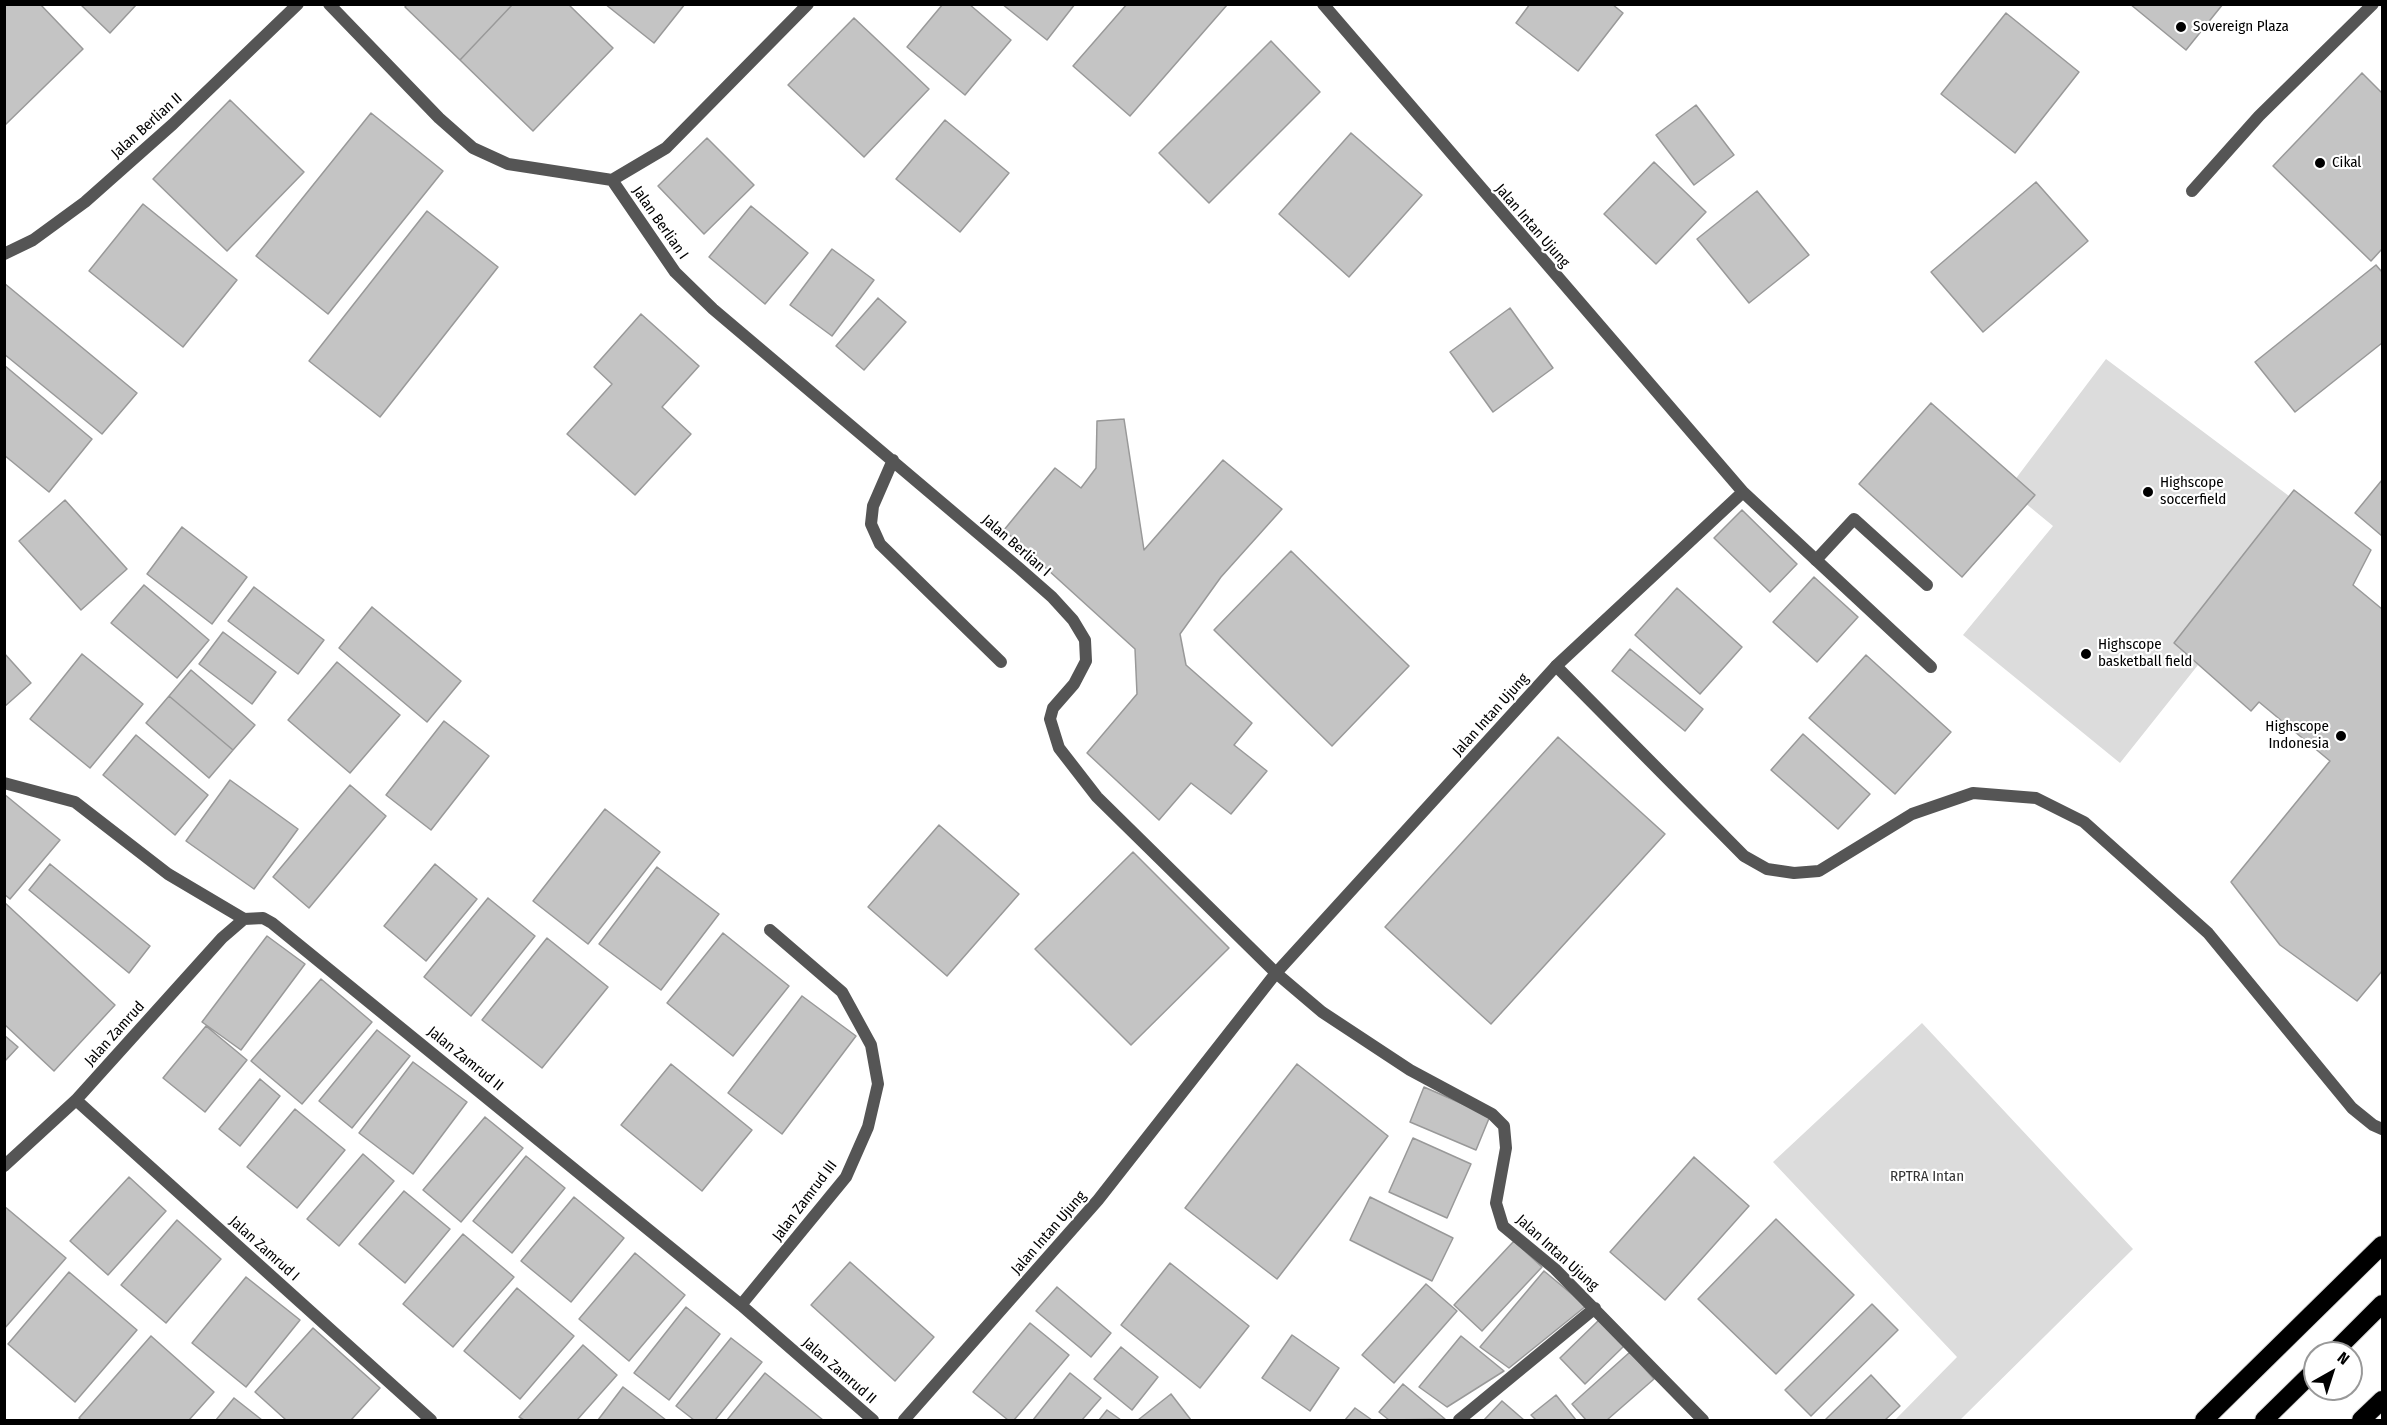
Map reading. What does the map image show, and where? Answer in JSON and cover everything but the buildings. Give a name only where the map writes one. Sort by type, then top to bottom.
[{"type":"highway","points":[[2204,1420],[2382,1245]]},
{"type":"highway","points":[[2345,1341],[2382,1304]]},
{"type":"highway","points":[[2264,1420],[2303,1382]]},
{"type":"highway","points":[[2361,1420],[2382,1400]]},
{"type":"street","name":"Jalan Berlian II","points":[[4,254],[33,240],[85,202],[173,124],[298,4]]},
{"type":"street","name":"Jalan Berlian I","points":[[329,4],[439,118],[473,148],[508,164],[542,172],[612,180],[666,148],[808,4]]},
{"type":"street","name":"Jalan Intan Ujung","points":[[1323,4],[1743,492],[1931,667]]},
{"type":"street","points":[[2192,191],[2259,116],[2373,4]]},
{"type":"street","name":"Jalan Berlian I","points":[[612,180],[675,272],[713,309],[1052,597],[1073,620],[1085,640],[1086,661],[1074,684],[1053,708],[1050,719],[1052,732],[1059,748],[1097,797],[1276,972]]},
{"type":"street","points":[[893,460],[873,506],[872,524],[880,544],[1001,662]]},
{"type":"street","name":"Jalan Intan Ujung","points":[[904,1420],[1098,1200],[1276,972],[1556,666],[1743,492]]},
{"type":"street","points":[[1815,560],[1854,519],[1927,585]]},
{"type":"street","points":[[1556,666],[1744,856],[1767,869],[1794,873],[1819,871],[1912,814],[1973,793],[2036,798],[2084,822],[2208,933],[2352,1108],[2382,1129]]},
{"type":"street","name":"Jalan Zamrud II","points":[[4,783],[75,802],[168,874],[244,919],[263,918],[272,923],[741,1305],[873,1420]]},
{"type":"street","name":"Jalan Zamrud","points":[[4,1166],[76,1100],[222,938],[244,919]]},
{"type":"street","name":"Jalan Zamrud III","points":[[741,1305],[846,1177],[868,1127],[878,1084],[871,1045],[842,992],[770,930]]},
{"type":"street","name":"Jalan Intan Ujung","points":[[1276,972],[1322,1012],[1410,1070],[1492,1114],[1504,1126],[1506,1148],[1496,1203],[1503,1226],[1555,1269],[1703,1420]]},
{"type":"street","name":"Jalan Zamrud I","points":[[76,1100],[431,1420]]},
{"type":"street","points":[[1459,1420],[1595,1308]]},
{"type":"green space","points":[[2106,359],[2289,496],[2174,643],[2198,665],[2120,763],[1963,635],[2053,526],[2008,489]]},
{"type":"green space","name":"RPTRA Intan","points":[[1922,1023],[2133,1249],[1960,1420],[1895,1420],[1957,1357],[1773,1162]]},
{"type":"place","name":"Sovereign Plaza","points":[[2181,27]]},
{"type":"place","name":"Cikal","points":[[2320,163]]},
{"type":"place","name":"Highscope soccerfield","points":[[2148,492]]},
{"type":"place","name":"Highscope basketball field","points":[[2086,654]]},
{"type":"place","name":"Highscope Indonesia","points":[[2341,736]]}]
